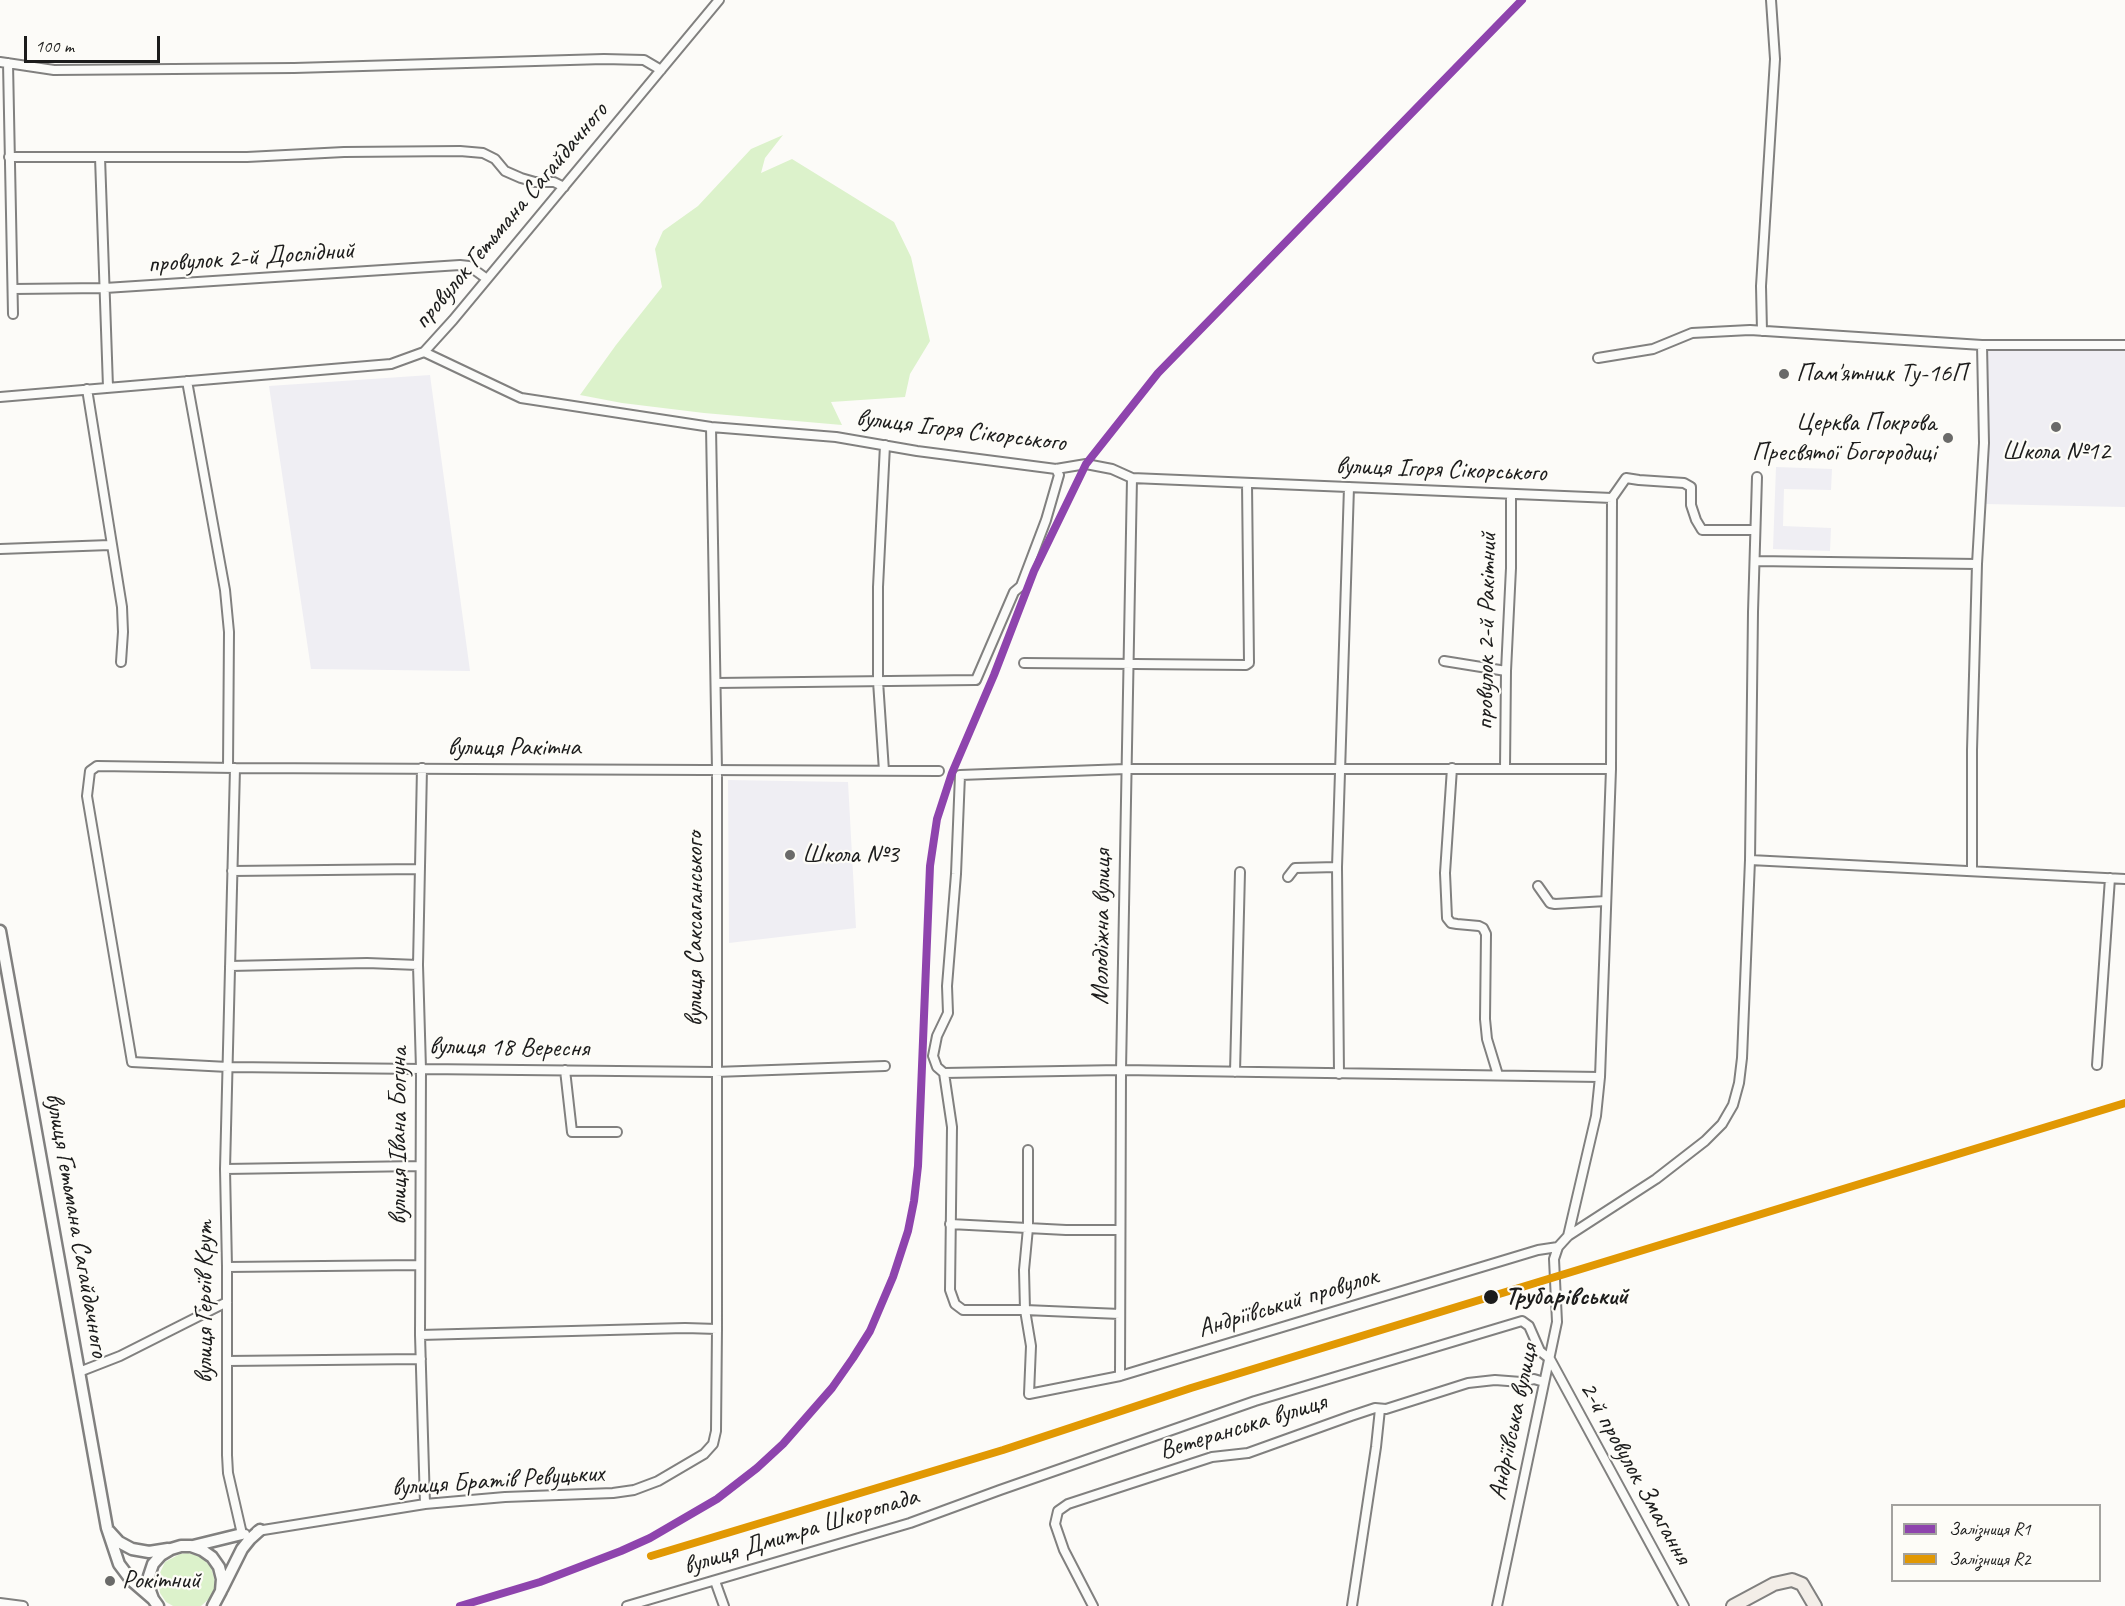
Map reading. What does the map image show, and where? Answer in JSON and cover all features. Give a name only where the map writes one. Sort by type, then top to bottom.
[{"type":"main road","name":"вулиця Гетьмана Сагайдачного","points":[[0,931],[3,968],[107,1528],[119,1564],[131,1580],[155,1603]]},
{"type":"main road","points":[[107,1528],[119,1542],[132,1549],[149,1552],[190,1546],[242,1534]]},
{"type":"main road","points":[[213,1606],[242,1549],[260,1530]]},
{"type":"main road","points":[[190,1546],[207,1554],[219,1568],[222,1579],[220,1592]]},
{"type":"main road","points":[[155,1603],[149,1588],[149,1576],[153,1564],[171,1549]]},
{"type":"main road","points":[[1733,1606],[1774,1584],[1792,1580],[1802,1584],[1815,1606]]},
{"type":"street","name":"провулок Гетьмана Сагайдачного","points":[[0,397],[391,364],[423,352],[487,279],[719,0]]},
{"type":"street","points":[[1762,331],[1761,286],[1774,59],[1771,0]]},
{"type":"street","points":[[13,314],[4,62],[54,70],[294,68],[604,59],[644,60],[661,70]]},
{"type":"street","points":[[9,158],[247,157],[344,152],[460,151],[483,153],[495,159],[506,171],[521,178],[535,182],[554,182],[564,187]]},
{"type":"street","points":[[100,157],[108,387]]},
{"type":"street","name":"провулок 2-й Дослідний","points":[[13,289],[105,288],[460,265],[469,266],[487,279]]},
{"type":"street","points":[[1598,358],[1653,349],[1692,333],[1762,331],[1982,345],[2125,345]]},
{"type":"street","points":[[1972,871],[1972,750],[1977,564],[1984,443],[1982,345]]},
{"type":"street","name":"вулиця Ігоря Сікорського","points":[[423,352],[521,398],[711,427],[836,437],[1056,469],[1086,464],[1112,469],[1132,478],[1612,498]]},
{"type":"street","name":"вулиця Героїв Крут","points":[[187,381],[225,590],[229,632],[232,871],[225,1169],[228,1473],[242,1534]]},
{"type":"street","points":[[87,389],[110,544],[122,607],[121,662]]},
{"type":"street","name":"вулиця Саксаганського","points":[[711,427],[717,770],[716,1431]]},
{"type":"street","points":[[884,771],[878,681],[878,587],[885,445]]},
{"type":"street","points":[[716,683],[976,680],[1014,592],[1021,586],[1056,486],[1059,475],[1056,469]]},
{"type":"street","points":[[1568,1236],[1596,1116],[1600,1077],[1611,769],[1612,498],[1626,477],[1683,483],[1691,487],[1691,505],[1702,530],[1755,530]]},
{"type":"street","points":[[1558,1247],[1568,1236],[1656,1179],[1705,1141],[1722,1124],[1733,1105],[1739,1083],[1750,860],[1757,477]]},
{"type":"street","name":"Молодіжна вулиця","points":[[1120,1376],[1121,1070],[1132,478]]},
{"type":"street","points":[[1024,663],[1246,665],[1249,663],[1247,483]]},
{"type":"street","points":[[1339,1074],[1337,867],[1349,487]]},
{"type":"street","name":"провулок 2-й Ракітний","points":[[1505,768],[1511,494]]},
{"type":"street","points":[[0,549],[110,544]]},
{"type":"street","points":[[1755,561],[1977,564]]},
{"type":"street","points":[[1444,661],[1506,671]]},
{"type":"street","name":"вулиця Ракітна","points":[[132,1062],[87,796],[90,771],[97,766],[939,771]]},
{"type":"street","name":"вулиця Івана Богуна","points":[[422,768],[418,965],[421,1069],[420,1359],[425,1504]]},
{"type":"street","points":[[1452,768],[1445,873],[1447,918],[1452,923],[1479,926],[1486,934],[1485,1019],[1487,1039],[1498,1075]]},
{"type":"street","points":[[1120,1314],[963,1310],[955,1304],[950,1290],[952,1127],[944,1073],[937,1066],[933,1056],[937,1036],[948,1013],[947,986],[956,874],[960,775],[1126,769],[1611,769]]},
{"type":"street","points":[[1750,860],[2125,879]]},
{"type":"street","points":[[1288,877],[1292,865],[1337,867]]},
{"type":"street","points":[[232,871],[420,869]]},
{"type":"street","points":[[1235,1072],[1240,872]]},
{"type":"street","points":[[2097,1065],[2109,878]]},
{"type":"street","points":[[1538,886],[1550,903],[1606,901]]},
{"type":"street","points":[[230,966],[367,963],[418,965]]},
{"type":"street","name":"вулиця 18 Вересня","points":[[132,1062],[228,1067],[716,1072],[885,1066]]},
{"type":"street","points":[[565,1070],[572,1132],[617,1132]]},
{"type":"street","points":[[944,1073],[1121,1070],[1600,1077]]},
{"type":"street","points":[[1025,1310],[1028,1150]]},
{"type":"street","points":[[225,1169],[420,1166]]},
{"type":"street","points":[[950,1224],[1120,1230]]},
{"type":"street","name":"Андріївський провулок","points":[[1025,1310],[1030,1346],[1029,1394],[1120,1376],[1538,1250],[1558,1247]]},
{"type":"street","name":"Андріївська вулиця","points":[[1497,1606],[1557,1322],[1554,1259],[1558,1247]]},
{"type":"street","points":[[227,1267],[420,1265]]},
{"type":"street","points":[[79,1372],[120,1356],[227,1302]]},
{"type":"street","name":"вулиця Дмитра Шкоропада","points":[[627,1606],[910,1523],[1255,1401],[1522,1321],[1529,1326],[1540,1351],[1550,1359]]},
{"type":"street","points":[[420,1335],[717,1329]]},
{"type":"street","points":[[227,1361],[420,1359]]},
{"type":"street","name":"2-й провулок Змагання","points":[[1550,1359],[1684,1606]]},
{"type":"street","name":"Ветеранська вулиця","points":[[1093,1606],[1064,1550],[1055,1524],[1058,1511],[1068,1504],[1212,1458],[1248,1453],[1375,1408],[1386,1409],[1468,1383],[1495,1380],[1521,1382],[1534,1379],[1544,1382]]},
{"type":"street","points":[[1352,1606],[1380,1409]]},
{"type":"street","name":"вулиця Братів Ревуцьких","points":[[242,1534],[425,1504],[634,1490],[658,1481],[704,1454],[713,1444],[716,1431]]},
{"type":"street","points":[[716,1581],[724,1606]]},
{"type":"street","points":[[0,1603],[23,1606]]},
{"type":"shaded area","name":"Школа №12","points":[[1988,347],[2125,349],[2125,507],[1985,504]]},
{"type":"shaded area","points":[[430,375],[470,671],[311,669],[269,386]]},
{"type":"shaded area","points":[[1776,467],[1832,469],[1831,490],[1784,489],[1783,526],[1831,528],[1830,551],[1773,549]]},
{"type":"shaded area","name":"Школа №3","points":[[728,780],[848,782],[856,928],[729,943]]},
{"type":"green space","points":[[783,135],[765,158],[761,173],[792,159],[894,222],[911,257],[930,341],[910,374],[905,397],[831,402],[842,425],[704,413],[622,403],[580,395],[662,287],[655,249],[663,231],[698,206],[751,149]]},
{"type":"green space","points":[[188,1553],[201,1557],[211,1567],[215,1582],[214,1590],[210,1598],[201,1606],[173,1606],[166,1602],[160,1593],[158,1577],[165,1562],[180,1554]]},
{"type":"rail line","name":"R1","points":[[460,1606],[540,1582],[621,1551],[650,1538],[717,1499],[783,1444],[832,1388],[853,1358],[870,1331],[893,1277],[908,1231],[914,1201],[918,1166],[930,866],[937,819],[952,773],[994,675],[1034,571],[1086,464],[1158,373],[1522,0]]},
{"type":"rail line","name":"R2","points":[[651,1556],[1003,1450],[1191,1388],[2125,1103]]},
{"type":"place","name":"Пам'ятник Ту-16П","points":[[1784,374]]},
{"type":"place","name":"Школа №12","points":[[2056,427]]},
{"type":"place","name":"Церква Покрова Пресвятої Богородиці","points":[[1948,438]]},
{"type":"place","name":"Школа №3","points":[[790,855]]},
{"type":"place","name":"Трубарівський","points":[[1491,1297]]},
{"type":"place","name":"Рокітний","points":[[110,1581]]}]
